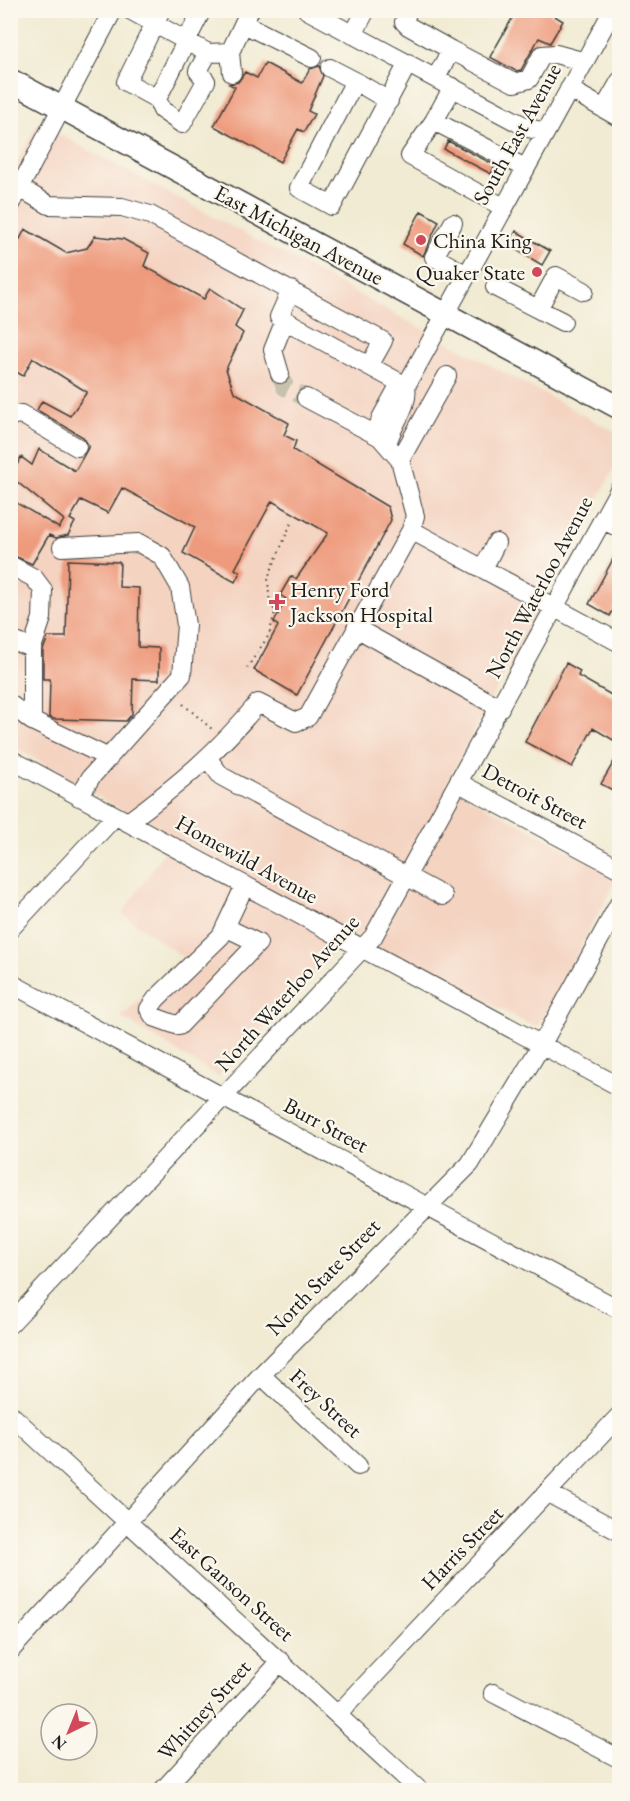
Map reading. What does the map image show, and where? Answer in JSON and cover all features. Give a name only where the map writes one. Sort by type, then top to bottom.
[{"type":"main road","name":"East Michigan Avenue","points":[[10,80],[620,408]]},
{"type":"street","points":[[10,206],[113,10]]},
{"type":"street","points":[[130,10],[158,17],[187,41],[208,53],[230,52]]},
{"type":"street","points":[[157,99],[202,10]]},
{"type":"street","points":[[307,10],[528,128],[546,132]]},
{"type":"street","points":[[353,35],[366,10]]},
{"type":"street","points":[[408,10],[404,22],[408,26],[514,83],[529,79],[542,55],[556,54],[585,62]]},
{"type":"street","name":"South East Avenue","points":[[384,441],[408,396],[406,386],[613,10]]},
{"type":"street","points":[[158,17],[126,82],[157,99],[162,110],[182,124],[206,81]]},
{"type":"street","points":[[206,81],[229,77],[230,52],[247,17],[312,58]]},
{"type":"street","points":[[436,78],[450,50]]},
{"type":"street","points":[[206,81],[198,71],[208,53]]},
{"type":"street","points":[[355,81],[299,188],[332,206],[408,63]]},
{"type":"street","points":[[330,68],[389,101]]},
{"type":"street","points":[[569,89],[612,114],[620,81]]},
{"type":"street","points":[[453,87],[434,121],[410,156],[503,207]]},
{"type":"street","points":[[434,121],[525,168]]},
{"type":"street","points":[[20,188],[49,205],[122,207],[150,215],[383,341],[369,366]]},
{"type":"street","points":[[453,223],[434,257],[499,280],[540,305],[562,322]]},
{"type":"street","points":[[540,305],[556,276],[584,291]]},
{"type":"street","points":[[291,290],[279,317],[406,386]]},
{"type":"street","points":[[280,374],[273,350],[285,320]]},
{"type":"street","points":[[400,460],[447,376]]},
{"type":"street","points":[[10,929],[122,819],[208,759],[226,742],[258,703],[296,722],[308,717],[411,530],[415,516],[400,460],[384,441],[306,398]]},
{"type":"street","points":[[10,416],[21,414],[77,447]]},
{"type":"street","name":"North Waterloo Avenue","points":[[10,1324],[363,950],[408,878],[620,488]]},
{"type":"street","points":[[602,520],[620,528]]},
{"type":"street","points":[[411,530],[620,643]]},
{"type":"street","points":[[63,547],[139,543],[162,556],[180,587],[186,625],[182,675],[91,777],[79,797]]},
{"type":"street","points":[[483,570],[496,543]]},
{"type":"street","points":[[10,565],[34,578],[43,590],[42,618],[32,648],[32,721]]},
{"type":"street","points":[[356,628],[500,708]]},
{"type":"street","points":[[10,640],[32,648]]},
{"type":"street","points":[[10,704],[32,721],[109,758]]},
{"type":"street","name":"Homewild Avenue","points":[[10,759],[620,1087]]},
{"type":"street","points":[[208,759],[221,776],[443,896]]},
{"type":"street","name":"Detroit Street","points":[[459,783],[620,868]]},
{"type":"street","points":[[225,927],[258,943],[179,1026],[154,1017],[149,1009],[156,999],[221,936],[225,927],[245,885]]},
{"type":"street","name":"North State Street","points":[[10,1651],[261,1375],[475,1157],[542,1044],[620,902]]},
{"type":"street","name":"Burr Street","points":[[10,983],[619,1310]]},
{"type":"street","name":"Frey Street","points":[[261,1375],[358,1466]]},
{"type":"street","name":"East Ganson Street","points":[[10,1414],[281,1661],[419,1791]]},
{"type":"street","name":"Harris Street","points":[[338,1714],[620,1415]]},
{"type":"street","points":[[548,1493],[620,1532]]},
{"type":"street","name":"Whitney Street","points":[[163,1791],[281,1661]]},
{"type":"street","points":[[493,1693],[620,1759]]},
{"type":"path","points":[[247,668],[269,635],[275,612],[269,597],[268,578],[292,521]]},
{"type":"path","points":[[183,704],[226,742]]},
{"type":"shaded area","name":"Henry Ford Jackson Hospital","points":[[38,123],[619,434],[619,460],[446,784],[618,878],[537,1028],[349,934],[218,1077],[121,1017],[185,959],[122,914],[172,840],[11,745],[10,175]]},
{"type":"building","points":[[517,10],[545,10],[563,21],[550,43],[539,38],[521,70],[516,71],[490,57]]},
{"type":"building","points":[[265,63],[302,83],[310,69],[319,66],[323,76],[308,111],[314,114],[304,132],[298,129],[280,162],[214,126],[235,87],[229,84],[238,82],[245,72],[257,78]]},
{"type":"building","points":[[448,141],[495,165],[491,174],[444,149]]},
{"type":"building","points":[[421,211],[439,221],[423,256],[403,244]]},
{"type":"building","points":[[25,229],[66,253],[87,248],[95,236],[123,239],[149,253],[144,266],[204,299],[210,288],[243,310],[235,327],[243,333],[226,369],[234,392],[289,423],[284,435],[296,441],[293,450],[388,507],[391,520],[297,695],[254,670],[278,626],[274,622],[286,599],[280,595],[291,576],[296,579],[328,533],[272,501],[235,569],[240,572],[235,582],[183,553],[195,527],[122,488],[108,513],[81,500],[70,519],[75,522],[68,535],[56,538],[49,535],[32,564],[10,554],[10,499],[59,528],[64,520],[11,477],[21,457],[32,465],[39,449],[75,471],[89,446],[83,437],[37,410],[42,401],[70,416],[87,392],[33,358],[23,376],[10,368],[10,235],[20,239]]},
{"type":"building","points":[[516,231],[550,251],[542,265],[508,245]]},
{"type":"building","points":[[620,546],[620,599],[610,616],[589,604]]},
{"type":"building","points":[[68,560],[120,562],[119,587],[139,588],[138,647],[159,648],[159,680],[133,679],[132,714],[126,721],[49,717],[50,679],[43,679],[43,650],[48,637],[66,637]]},
{"type":"building","points":[[566,663],[580,671],[578,676],[620,700],[620,744],[593,728],[572,767],[525,742]]},
{"type":"building","points":[[620,751],[620,794],[601,784]]},
{"type":"tunnel","points":[[280,374],[285,387],[306,398]]},
{"type":"place","name":"China King","points":[[421,240]]},
{"type":"place","name":"Quaker State","points":[[537,272]]},
{"type":"place","name":"Henry Ford Jackson Hospital","points":[[277,602]]}]
